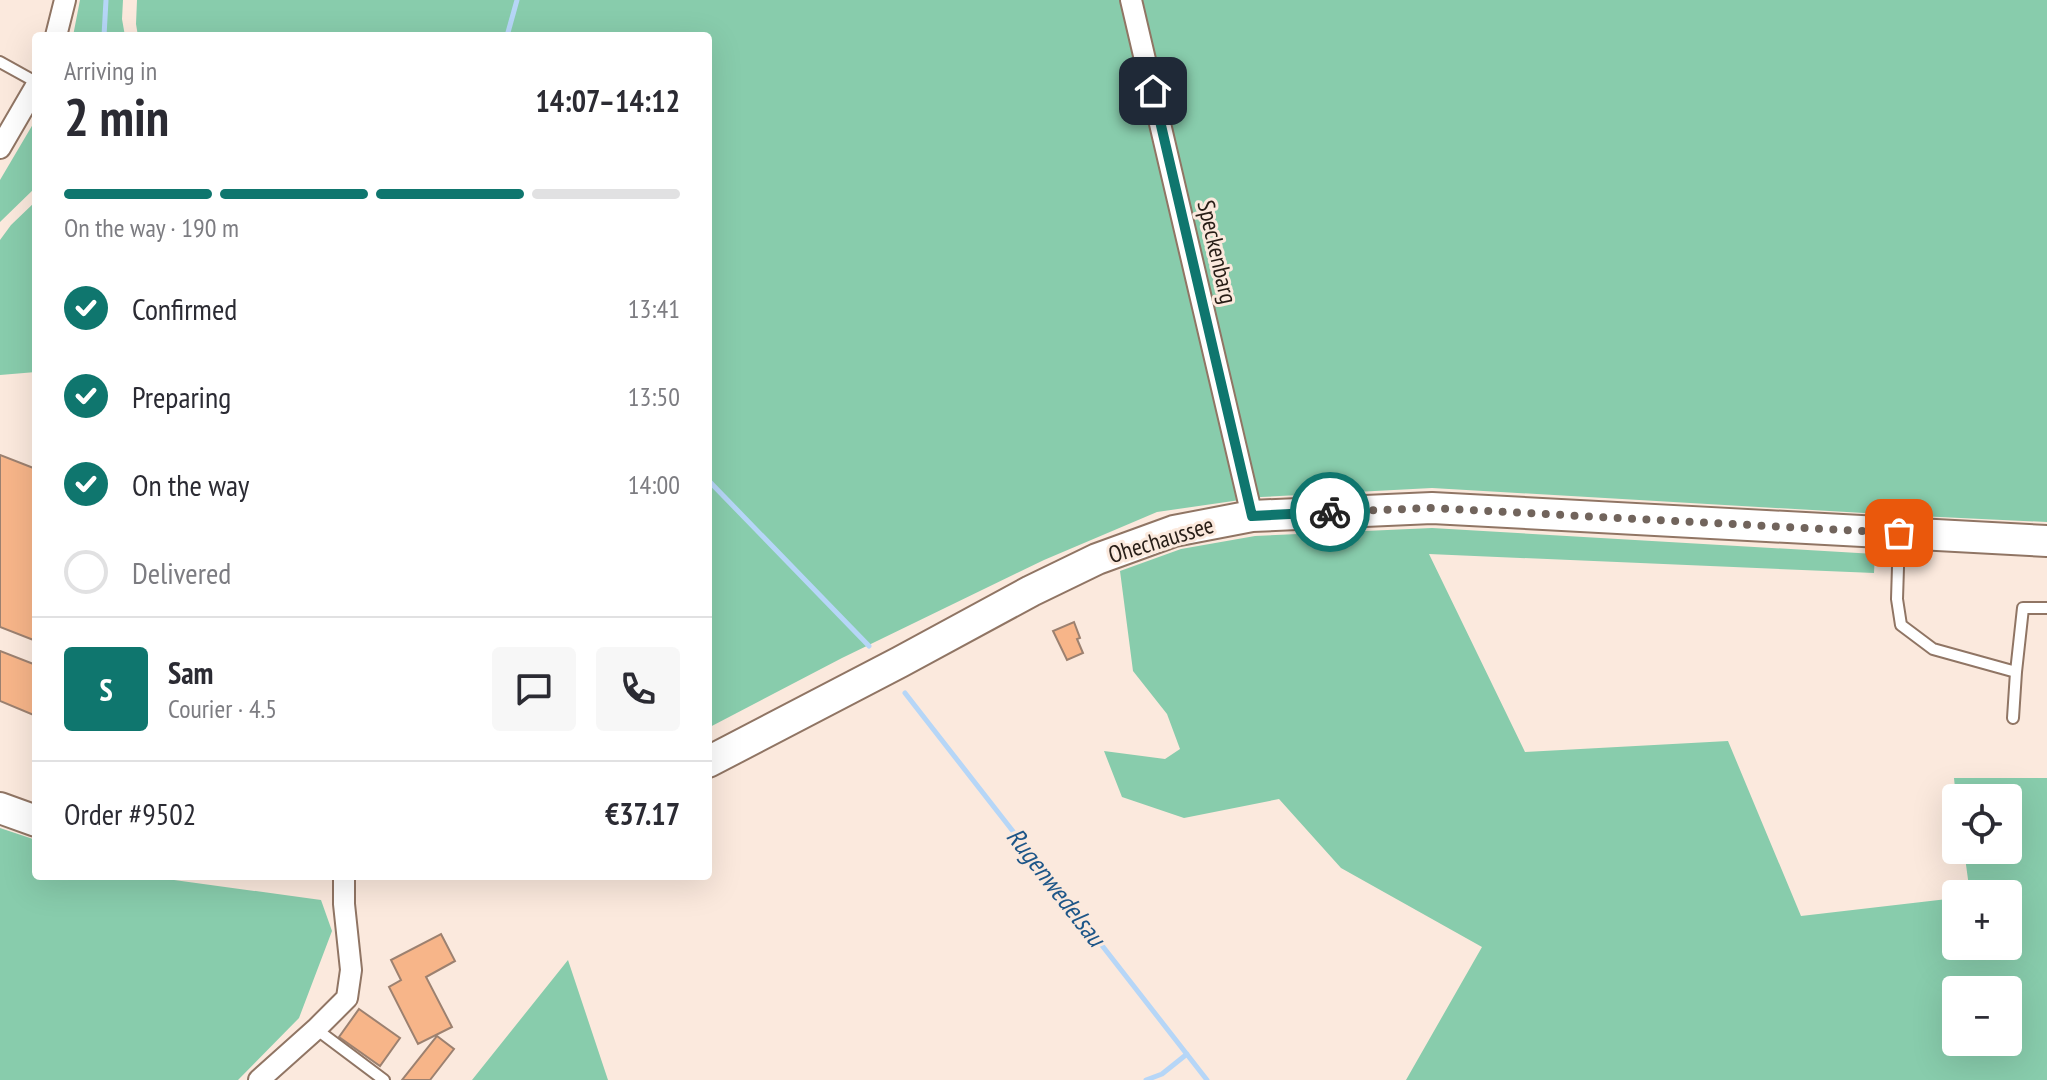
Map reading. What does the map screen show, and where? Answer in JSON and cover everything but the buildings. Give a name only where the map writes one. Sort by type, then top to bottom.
[{"type":"main road","name":"Ohechaussee","points":[[712,760],[1097,559],[1174,531],[1252,516],[1432,508],[2047,541]]},
{"type":"main road","points":[[0,808],[32,820]]},
{"type":"street","points":[[57,32],[65,0]]},
{"type":"street","name":"Speckenbarg","points":[[1131,0],[1252,516]]},
{"type":"street","points":[[0,148],[32,91]]},
{"type":"street","points":[[259,1080],[347,998],[351,970],[344,880]]},
{"type":"lane","points":[[0,62],[32,82]]},
{"type":"lane","points":[[1899,533],[1897,599],[1901,625],[1933,649],[2016,672]]},
{"type":"lane","points":[[2013,718],[2023,608],[2047,608]]},
{"type":"lane","points":[[316,1029],[384,1080]]},
{"type":"green space","points":[[80,0],[123,0],[124,32],[74,32]]},
{"type":"green space","points":[[137,0],[2047,0],[2047,522],[1432,488],[1261,497],[1157,512],[1044,560],[842,658],[712,726],[712,32],[137,32]]},
{"type":"green space","points":[[32,126],[32,191],[0,222],[0,180]]},
{"type":"green space","points":[[32,205],[32,372],[0,375],[0,240]]},
{"type":"green space","points":[[1432,528],[1875,554],[1874,573],[1429,554],[1525,752],[1728,741],[1801,916],[1942,900],[1942,960],[2022,960],[2022,880],[1968,880],[1966,864],[2022,864],[2022,784],[1955,784],[1954,778],[2047,778],[2047,1080],[1406,1080],[1482,947],[1341,868],[1279,799],[1184,818],[1122,797],[1104,751],[1165,759],[1180,749],[1167,714],[1133,671],[1120,571],[1181,549],[1255,536]]},
{"type":"green space","points":[[0,828],[32,839],[32,880],[174,880],[321,900],[332,931],[299,1018],[238,1080],[0,1080]]},
{"type":"green space","points":[[568,960],[608,1080],[472,1080]]},
{"type":"waterway","points":[[104,32],[106,0]]},
{"type":"waterway","name":"Rugenwedelsau","points":[[508,32],[517,0]]},
{"type":"waterway","name":"Rugenwedelsau","points":[[712,484],[869,646]]},
{"type":"waterway","name":"Rugenwedelsau","points":[[905,693],[1207,1080]]},
{"type":"waterway","points":[[1146,1080],[1162,1074],[1187,1054]]},
{"type":"way so far","points":[[1330,512],[1432,508],[1899,533]]},
{"type":"route","points":[[1153,91],[1252,516],[1330,512]]}]
